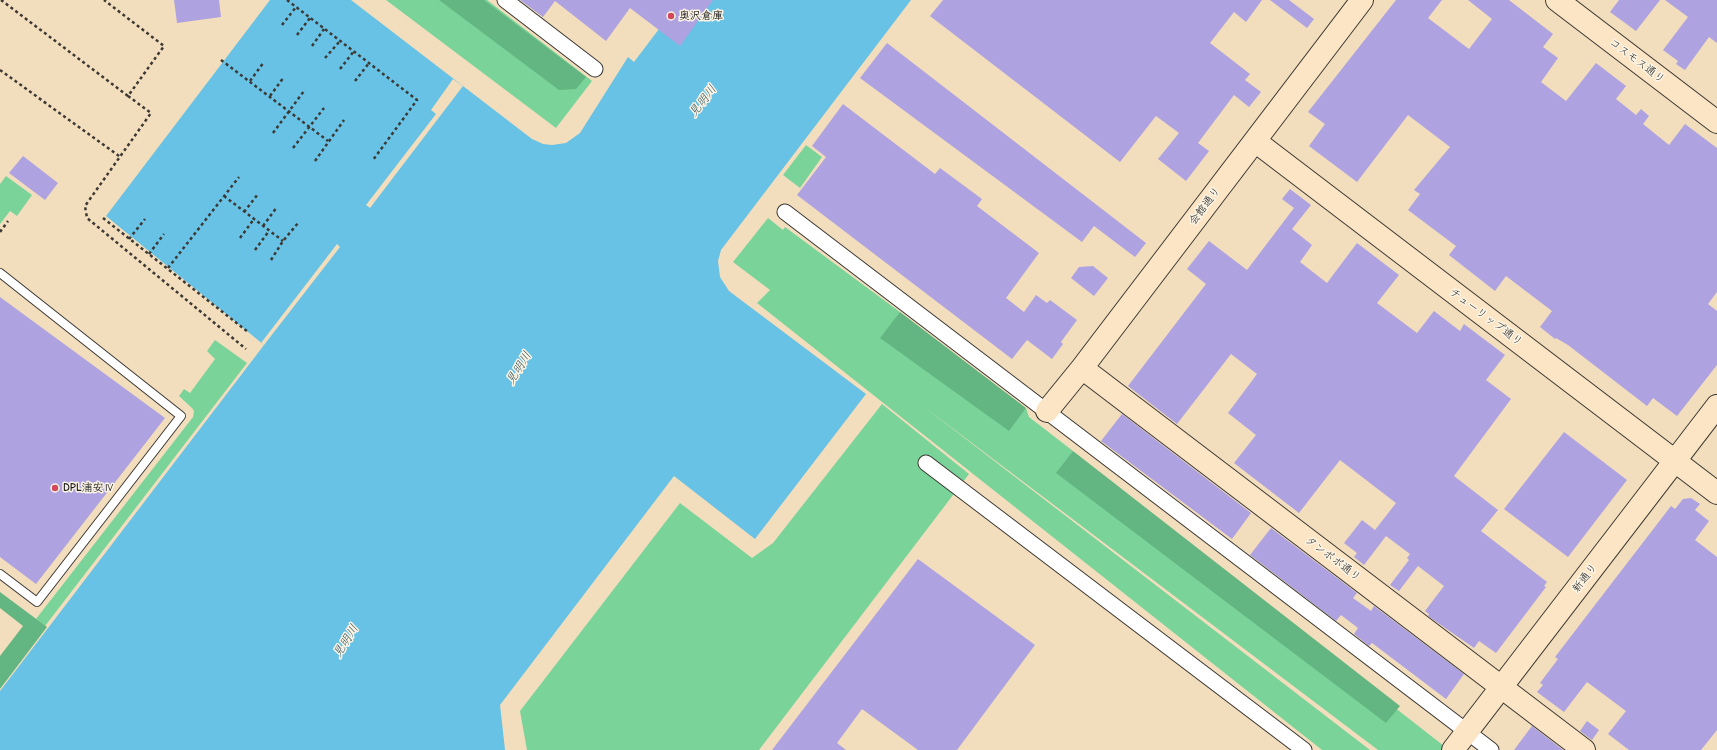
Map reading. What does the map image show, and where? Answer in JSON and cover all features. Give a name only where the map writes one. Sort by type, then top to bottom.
[{"type":"street","points":[[505,0],[595,69]]},
{"type":"street","name":"会館通り","points":[[1047,411],[1082,368],[1362,0]]},
{"type":"street","name":"コスモス通り","points":[[1557,0],[1717,122]]},
{"type":"street","name":"チューリップ通り","points":[[1255,141],[1717,493]]},
{"type":"street","points":[[785,212],[1491,750]]},
{"type":"street","name":"タンポポ通り","points":[[1082,368],[1584,750]]},
{"type":"street","name":"新通り","points":[[1453,750],[1717,406]]},
{"type":"street","points":[[926,463],[1304,750]]},
{"type":"lane","points":[[0,273],[181,416],[37,602],[0,574]]},
{"type":"path","points":[[1,0],[151,113],[119,156],[85,206],[87,218],[246,348]]},
{"type":"path","points":[[104,0],[164,46],[128,96]]},
{"type":"path","points":[[286,0],[417,100],[373,160]]},
{"type":"path","points":[[282,25],[296,7]]},
{"type":"path","points":[[297,36],[310,18]]},
{"type":"path","points":[[312,46],[324,29]]},
{"type":"path","points":[[325,58],[340,41]]},
{"type":"path","points":[[340,69],[354,52]]},
{"type":"path","points":[[221,60],[328,141]]},
{"type":"path","points":[[250,81],[264,62]]},
{"type":"path","points":[[355,81],[369,63]]},
{"type":"path","points":[[0,70],[119,156]]},
{"type":"path","points":[[270,96],[284,77]]},
{"type":"path","points":[[273,133],[304,91]]},
{"type":"path","points":[[293,148],[324,108]]},
{"type":"path","points":[[315,161],[344,120]]},
{"type":"path","points":[[168,268],[239,177]]},
{"type":"path","points":[[244,212],[258,194]]},
{"type":"path","points":[[224,196],[283,241]]},
{"type":"path","points":[[263,226],[277,208]]},
{"type":"path","points":[[103,218],[248,332]]},
{"type":"path","points":[[129,239],[145,219]]},
{"type":"path","points":[[240,238],[254,219]]},
{"type":"path","points":[[0,232],[8,221]]},
{"type":"path","points":[[271,260],[283,241],[298,223]]},
{"type":"path","points":[[254,250],[269,231]]},
{"type":"path","points":[[149,254],[164,234]]},
{"type":"green space","points":[[386,0],[487,0],[592,81],[556,128]]},
{"type":"green space","points":[[439,0],[484,0],[586,77],[576,89],[559,90]]},
{"type":"green space","points":[[806,145],[822,157],[800,188],[783,175]]},
{"type":"green space","points":[[6,176],[32,195],[17,216],[10,211],[0,224],[0,184]]},
{"type":"green space","points":[[768,218],[783,230],[785,227],[900,312],[896,318],[1020,415],[1026,408],[1029,417],[1073,451],[1071,455],[1444,746],[1441,750],[1378,750],[919,403],[1370,750],[1322,750],[757,303],[770,290],[733,262]]},
{"type":"green space","points":[[900,312],[1026,408],[1009,431],[880,338]]},
{"type":"green space","points":[[215,340],[247,363],[45,626],[36,619],[193,417],[193,409],[179,396],[184,389],[190,393],[215,359],[207,351]]},
{"type":"green space","points":[[882,404],[969,474],[759,750],[527,750],[520,711],[680,503],[752,558],[773,543]]},
{"type":"green space","points":[[1073,451],[1400,706],[1386,723],[1056,473]]},
{"type":"green space","points":[[0,592],[47,627],[0,689],[0,656],[23,626],[0,608]]},
{"type":"water","name":"見明川","points":[[270,0],[351,0],[532,139],[543,144],[552,145],[566,143],[580,133],[628,57],[634,62],[681,0],[911,0],[721,250],[718,261],[720,277],[729,291],[866,394],[755,539],[674,476],[500,705],[505,750],[0,750],[0,691],[264,345],[106,216]]},
{"type":"pier","points":[[453,79],[463,86],[370,208],[366,205],[436,114],[431,110]]},
{"type":"pier","points":[[337,244],[340,247],[264,345],[261,343]]},
{"type":"building","points":[[174,0],[219,0],[221,17],[177,23]]},
{"type":"building","points":[[520,0],[713,0],[680,46],[630,8],[606,41],[555,1],[543,17]]},
{"type":"building","points":[[943,0],[1262,0],[1246,22],[1234,12],[1210,43],[1250,74],[1245,80],[1261,92],[1249,107],[1234,95],[1198,143],[1209,151],[1186,181],[1158,159],[1179,133],[1156,116],[1120,162],[930,16]]},
{"type":"building","points":[[1270,0],[1289,0],[1314,19],[1307,28]]},
{"type":"building","points":[[1396,0],[1442,0],[1428,18],[1469,49],[1492,19],[1468,0],[1509,0],[1553,34],[1543,47],[1558,58],[1541,82],[1566,101],[1596,63],[1626,86],[1616,99],[1636,115],[1641,109],[1649,116],[1643,124],[1669,145],[1685,124],[1717,148],[1717,292],[1708,304],[1717,311],[1717,365],[1677,416],[1653,398],[1647,406],[1568,345],[1556,338],[1555,339],[1540,327],[1552,311],[1506,276],[1495,291],[1449,255],[1456,246],[1408,210],[1420,194],[1414,190],[1450,147],[1408,115],[1357,182],[1309,146],[1325,124],[1308,112]]},
{"type":"building","points":[[1619,0],[1660,0],[1636,31],[1610,12]]},
{"type":"building","points":[[1665,0],[1717,0],[1717,43],[1709,37],[1685,70],[1676,64],[1678,61],[1663,50],[1688,17]]},
{"type":"building","points":[[887,43],[1146,243],[1135,257],[1094,226],[1082,242],[860,78]]},
{"type":"building","points":[[843,104],[935,174],[940,168],[982,199],[977,206],[1039,253],[1006,298],[1024,312],[1036,295],[1047,303],[1050,300],[1077,320],[1061,342],[1063,344],[1052,359],[1027,340],[1012,359],[797,195],[826,157],[812,146]]},
{"type":"building","points":[[23,156],[58,183],[45,200],[9,173]]},
{"type":"building","points":[[1290,189],[1311,205],[1292,229],[1312,245],[1300,262],[1327,283],[1357,243],[1399,275],[1377,303],[1417,333],[1434,311],[1460,331],[1464,324],[1505,355],[1486,380],[1511,399],[1454,476],[1498,510],[1481,531],[1547,582],[1544,586],[1546,587],[1496,653],[1479,641],[1474,648],[1428,616],[1429,614],[1425,611],[1444,586],[1418,566],[1399,591],[1390,585],[1409,560],[1407,558],[1410,554],[1386,536],[1364,565],[1354,557],[1357,553],[1344,543],[1362,520],[1375,530],[1396,503],[1340,460],[1299,513],[1234,463],[1256,435],[1228,413],[1257,374],[1231,354],[1177,424],[1128,386],[1206,284],[1187,269],[1209,241],[1247,270],[1294,208],[1282,199]]},
{"type":"building","points":[[1093,266],[1108,278],[1094,296],[1071,278],[1079,267]]},
{"type":"building","name":"DPL浦安Ⅳ","points":[[0,297],[165,418],[36,584],[0,557]]},
{"type":"building","points":[[1122,414],[1251,513],[1232,539],[1101,441]]},
{"type":"building","points":[[1564,432],[1627,480],[1568,557],[1504,509]]},
{"type":"building","points":[[1691,498],[1700,504],[1695,510],[1709,521],[1695,540],[1717,557],[1717,730],[1701,750],[1629,750],[1608,734],[1626,711],[1587,682],[1564,712],[1537,692],[1543,685],[1540,683],[1558,659],[1555,657],[1671,506],[1675,509],[1683,499]]},
{"type":"building","points":[[1271,528],[1357,593],[1353,598],[1371,611],[1374,606],[1464,674],[1446,699],[1372,643],[1369,646],[1354,634],[1358,628],[1341,615],[1336,621],[1250,555]]},
{"type":"building","points":[[918,559],[1035,645],[957,750],[918,750],[862,709],[837,743],[846,750],[772,750]]},
{"type":"building","points":[[1587,721],[1599,730],[1592,740],[1580,731]]},
{"type":"building","points":[[1532,726],[1563,750],[1514,750]]},
{"type":"place","name":"奥沢倉庫","points":[[671,16]]},
{"type":"place","name":"DPL浦安Ⅳ","points":[[55,488]]}]
